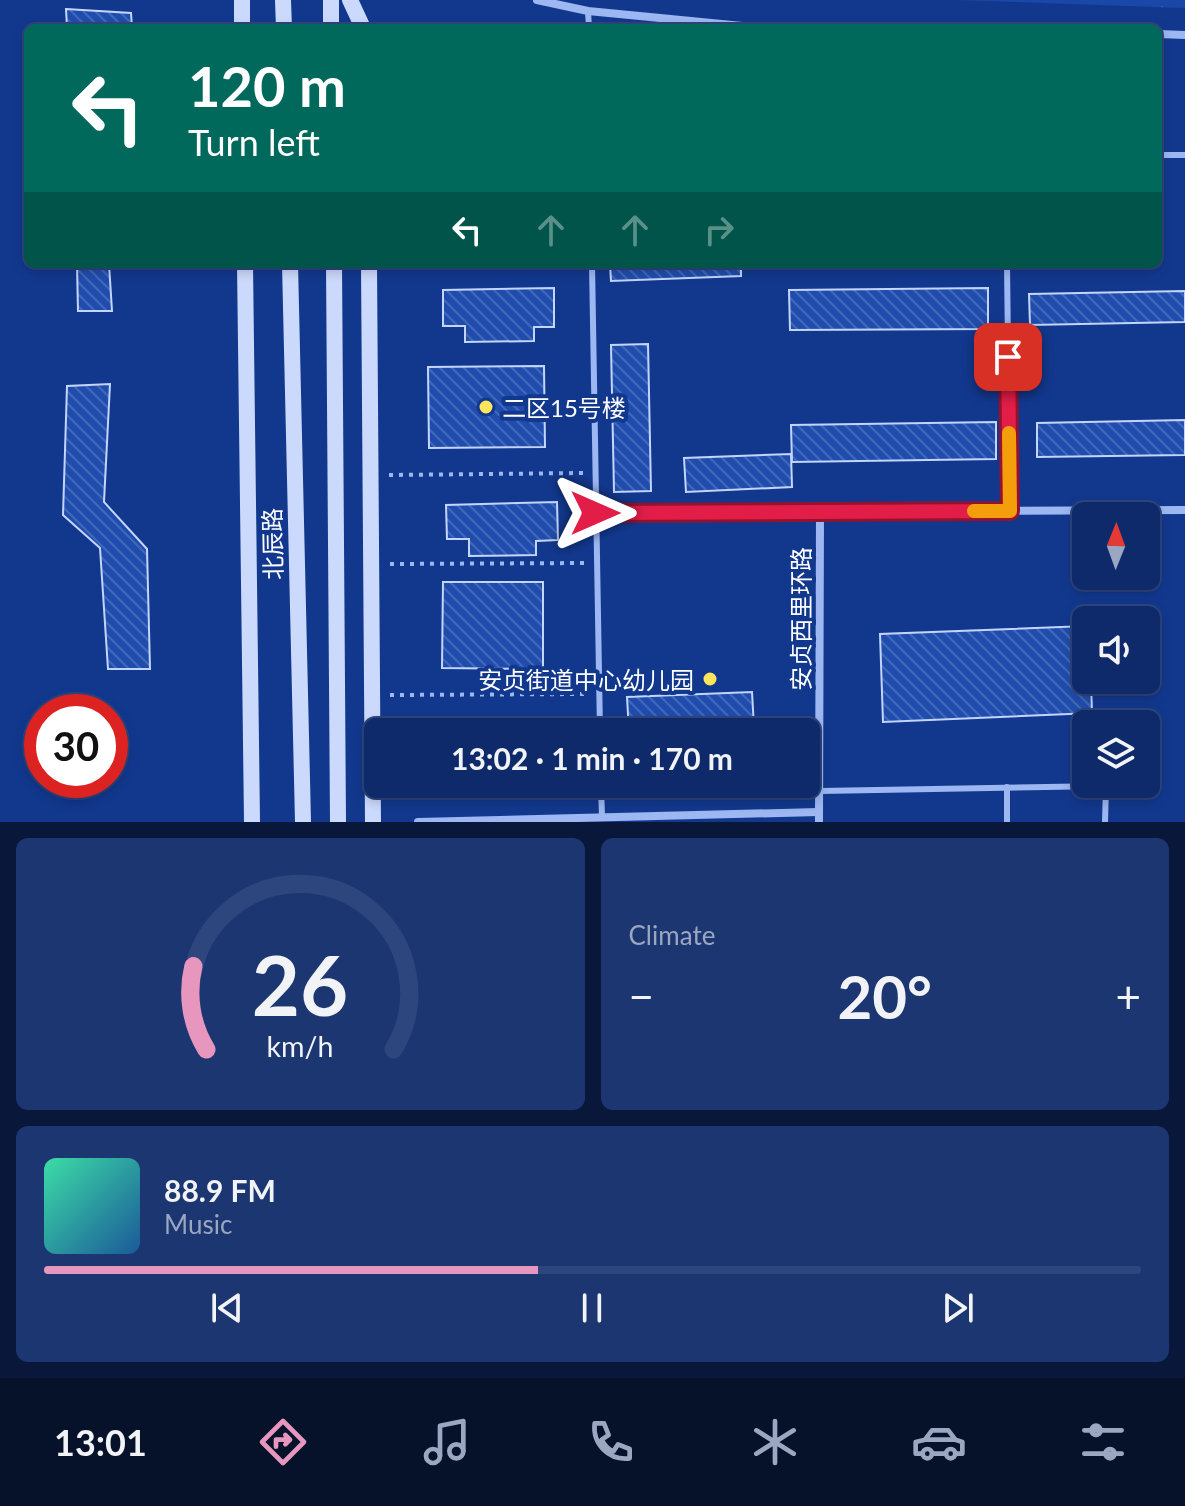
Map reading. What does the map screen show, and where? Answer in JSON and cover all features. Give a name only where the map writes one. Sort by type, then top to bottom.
[{"type":"street","points":[[242,0],[242,24]]},
{"type":"street","points":[[283,0],[284,24]]},
{"type":"street","points":[[331,0],[331,24]]},
{"type":"street","points":[[350,0],[361,24]]},
{"type":"street","points":[[537,0],[588,11],[722,24]]},
{"type":"street","points":[[1162,34],[1185,35]]},
{"type":"street","name":"北辰路","points":[[245,268],[252,822]]},
{"type":"street","name":"北辰路","points":[[290,268],[303,822]]},
{"type":"street","points":[[334,268],[338,822]]},
{"type":"street","points":[[369,268],[373,822]]},
{"type":"street","name":"安贞西里环路","points":[[595,513],[1185,510]]},
{"type":"street","name":"安贞西里环路","points":[[820,512],[820,718]]},
{"type":"street","name":"安贞西里环路","points":[[819,822],[820,798]]},
{"type":"street","points":[[418,822],[819,812]]},
{"type":"lane","points":[[588,11],[589,24]]},
{"type":"lane","points":[[1162,155],[1185,155]]},
{"type":"lane","points":[[592,268],[600,718]]},
{"type":"lane","points":[[1007,268],[1010,511]]},
{"type":"lane","points":[[820,791],[1106,786],[1105,822]]},
{"type":"lane","points":[[1007,787],[1007,822]]},
{"type":"lane","points":[[601,798],[602,817]]},
{"type":"path","points":[[370,475],[594,473]]},
{"type":"path","points":[[371,564],[596,563]]},
{"type":"path","points":[[372,695],[599,694]]},
{"type":"green space","points":[[958,0],[1185,0],[1185,8]]},
{"type":"building","points":[[66,9],[131,13],[132,24],[67,24]]},
{"type":"building","points":[[77,268],[109,268],[112,311],[78,311]]},
{"type":"building","points":[[610,268],[741,268],[741,276],[611,281]]},
{"type":"building","points":[[554,288],[554,327],[534,327],[534,341],[465,342],[465,326],[443,326],[443,290]]},
{"type":"building","points":[[988,288],[988,329],[790,330],[789,290]]},
{"type":"building","points":[[1185,291],[1185,322],[1030,325],[1029,294]]},
{"type":"building","points":[[648,344],[651,491],[614,492],[611,345]]},
{"type":"building","name":"二区15号楼","points":[[544,366],[545,447],[429,448],[428,367]]},
{"type":"building","points":[[110,384],[104,502],[147,549],[150,669],[108,669],[100,548],[63,515],[67,386]]},
{"type":"building","points":[[1185,420],[1185,455],[1037,457],[1037,423]]},
{"type":"building","points":[[996,422],[996,459],[792,462],[791,425]]},
{"type":"building","points":[[791,454],[792,487],[686,492],[684,458]]},
{"type":"building","points":[[557,502],[558,540],[536,541],[536,555],[469,556],[469,539],[447,539],[446,505]]},
{"type":"building","points":[[443,582],[543,582],[543,669],[442,668]]},
{"type":"building","points":[[1072,627],[1072,694],[1091,694],[1092,710],[1072,710],[1072,714],[883,722],[880,634]]},
{"type":"building","points":[[752,692],[753,718],[628,718],[627,697]]},
{"type":"slow traffic","points":[[974,511],[1010,511],[1009,433]]},
{"type":"place","name":"二区15号楼","points":[[486,407]]},
{"type":"place","name":"安贞街道中心幼儿园","points":[[710,679]]},
{"type":"route","points":[[595,513],[1010,511],[1008,357]]}]
